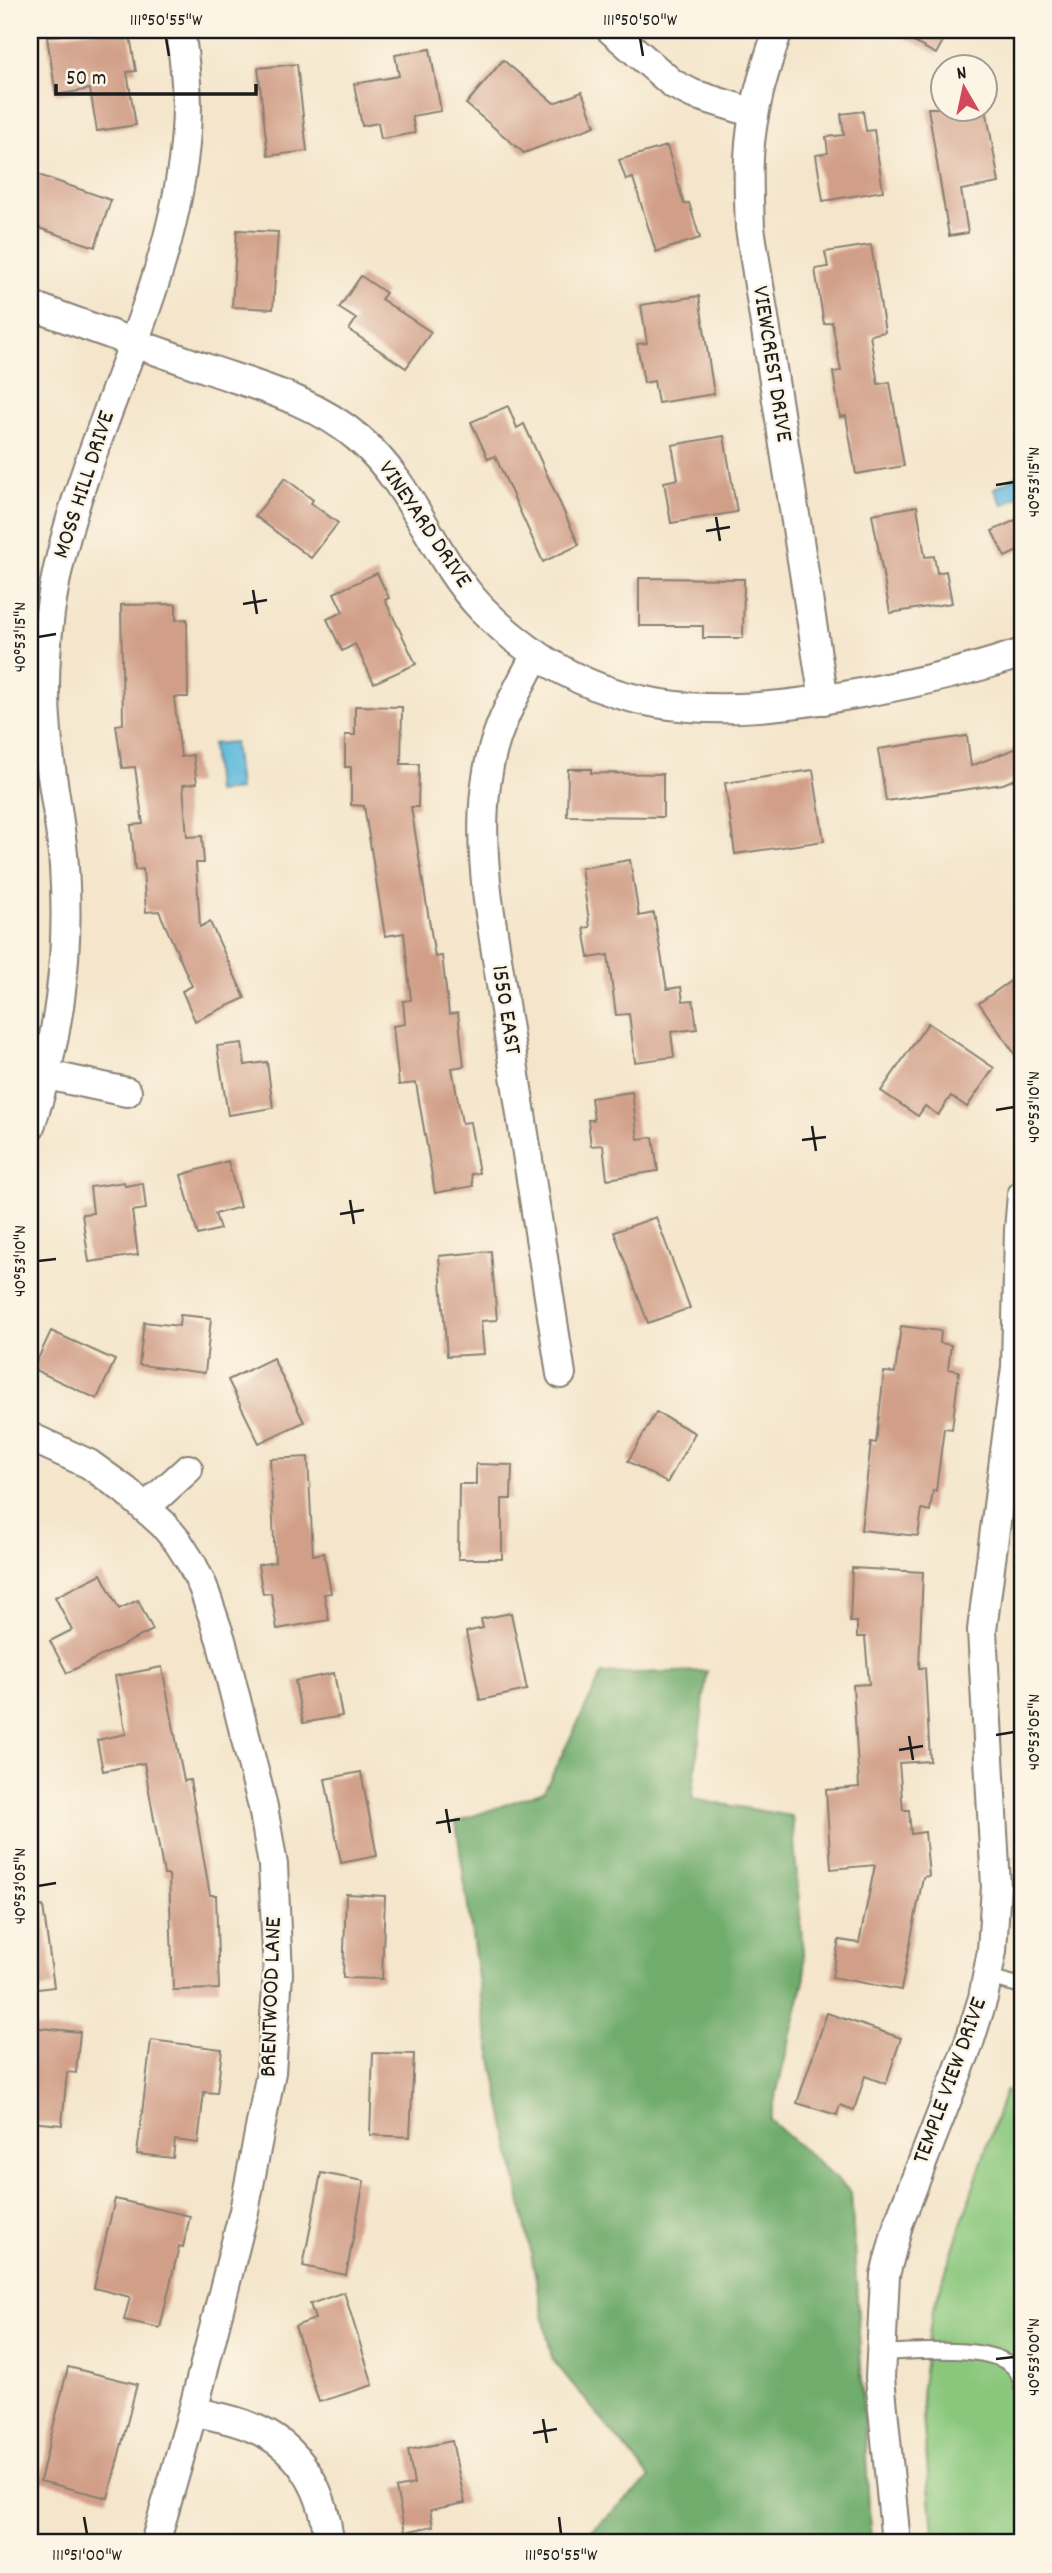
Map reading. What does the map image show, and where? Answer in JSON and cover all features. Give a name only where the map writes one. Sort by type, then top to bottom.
[{"type":"street","name":"MOSS HILL DRIVE","points":[[30,1127],[47,1075],[64,972],[66,909],[61,828],[44,695],[51,610],[73,510],[163,255],[182,166],[186,131],[187,96],[180,30]]},
{"type":"street","points":[[611,30],[673,84],[693,94],[754,113]]},
{"type":"street","name":"VIEWCREST DRIVE","points":[[778,30],[754,113],[749,155],[750,228],[824,700]]},
{"type":"street","name":"VINEYARD DRIVE","points":[[30,305],[292,398],[315,409],[359,438],[393,475],[413,504],[444,562],[506,631],[536,654],[594,685],[624,696],[658,704],[723,710],[758,708],[824,700],[936,679],[1022,653]]},
{"type":"street","name":"1550 EAST","points":[[536,654],[509,708],[492,755],[482,842],[488,900],[561,1374]]},
{"type":"street","points":[[47,1075],[127,1092]]},
{"type":"street","name":"TEMPLE VIEW DRIVE","points":[[896,2543],[881,2402],[880,2353],[885,2274],[899,2222],[961,2068],[988,1977],[996,1886],[982,1630],[1020,1336],[1019,1230],[1022,1195]]},
{"type":"street","name":"BRENTWOOD LANE","points":[[30,1437],[89,1464],[125,1490],[178,1542],[192,1564],[221,1640],[263,1807],[272,1864],[278,1974],[271,2072],[244,2211],[193,2411],[155,2543]]},
{"type":"street","points":[[145,1508],[188,1469]]},
{"type":"street","points":[[193,2411],[251,2427],[272,2437],[289,2450],[304,2466],[316,2486],[324,2509],[329,2543]]},
{"type":"lane","points":[[988,1977],[1022,1986]]},
{"type":"lane","points":[[880,2353],[970,2353],[995,2356],[1017,2371],[1022,2388]]},
{"type":"green space","points":[[707,1671],[692,1799],[792,1816],[805,1977],[770,2120],[851,2192],[871,2543],[593,2543],[591,2531],[650,2478],[552,2359],[483,2014],[456,1822],[544,1791],[602,1674]]},
{"type":"green space","points":[[1005,2091],[1022,2092],[1022,2543],[934,2543],[921,2394],[932,2313]]},
{"type":"water","points":[[1022,473],[1022,494],[1003,505],[994,489]]},
{"type":"water","points":[[234,742],[239,790],[216,792],[212,744]]},
{"type":"building","points":[[95,30],[129,30],[136,71],[127,72],[136,125],[97,131],[90,89],[56,95],[47,37]]},
{"type":"building","points":[[891,30],[949,30],[937,52]]},
{"type":"building","points":[[430,49],[441,111],[412,116],[415,133],[381,139],[378,123],[362,126],[354,84],[399,76],[395,55]]},
{"type":"building","points":[[503,60],[554,103],[582,92],[595,126],[524,153],[466,104]]},
{"type":"building","points":[[297,64],[307,151],[268,156],[258,68]]},
{"type":"building","points":[[863,111],[866,131],[874,130],[883,191],[823,201],[816,155],[828,153],[826,137],[844,135],[841,114]]},
{"type":"building","points":[[930,122],[988,122],[999,183],[961,190],[968,233],[949,236]]},
{"type":"building","points":[[667,146],[684,204],[689,203],[700,238],[656,252],[633,178],[626,180],[619,160]]},
{"type":"building","points":[[30,172],[111,200],[95,247],[30,225]]},
{"type":"building","points":[[237,230],[278,232],[273,309],[232,307]]},
{"type":"building","points":[[871,245],[885,332],[870,335],[878,384],[890,382],[904,466],[856,474],[846,416],[840,417],[833,372],[841,371],[832,322],[824,324],[815,269],[828,267],[825,252]]},
{"type":"building","points":[[361,276],[386,293],[381,299],[431,332],[406,368],[349,330],[356,319],[339,308]]},
{"type":"building","points":[[699,296],[714,394],[658,403],[654,381],[644,383],[637,344],[647,343],[641,305]]},
{"type":"building","points":[[508,406],[517,428],[524,424],[579,545],[543,562],[495,456],[488,459],[471,422]]},
{"type":"building","points":[[724,436],[737,512],[671,523],[664,482],[678,479],[672,445]]},
{"type":"building","points":[[285,478],[313,500],[311,503],[338,523],[311,558],[255,516]]},
{"type":"building","points":[[917,506],[925,557],[934,556],[937,573],[946,571],[952,603],[890,613],[872,514]]},
{"type":"building","points":[[1022,517],[1022,549],[1005,557],[992,531]]},
{"type":"building","points":[[377,573],[389,598],[385,600],[416,664],[374,683],[355,644],[342,651],[327,619],[343,612],[334,593]]},
{"type":"building","points":[[639,578],[744,579],[743,638],[703,638],[703,626],[639,626]]},
{"type":"building","points":[[176,604],[176,620],[187,619],[188,697],[174,697],[181,757],[193,755],[197,783],[183,785],[187,837],[202,836],[204,863],[196,863],[200,927],[210,922],[245,998],[195,1021],[182,991],[192,986],[159,911],[146,912],[143,869],[135,870],[131,825],[143,824],[135,767],[122,768],[116,725],[123,724],[121,605]]},
{"type":"building","points":[[355,706],[402,707],[401,764],[419,764],[418,807],[411,807],[435,957],[442,956],[449,1014],[458,1013],[464,1066],[452,1068],[462,1123],[470,1122],[479,1173],[471,1174],[473,1186],[435,1193],[416,1083],[399,1085],[393,1026],[405,1024],[403,1001],[411,1000],[404,933],[385,936],[364,806],[351,805],[351,767],[345,767],[345,735],[355,735]]},
{"type":"building","points":[[967,736],[971,766],[1022,746],[1022,776],[1003,784],[886,801],[878,749]]},
{"type":"building","points":[[568,769],[591,769],[591,773],[663,774],[663,817],[567,816]]},
{"type":"building","points":[[813,770],[824,841],[735,854],[725,783]]},
{"type":"building","points":[[630,860],[639,916],[654,913],[667,989],[681,987],[683,1001],[693,1000],[697,1029],[671,1032],[674,1057],[635,1062],[629,1014],[616,1015],[608,955],[589,958],[584,928],[590,927],[581,868]]},
{"type":"building","points":[[1022,973],[1022,1064],[979,1003]]},
{"type":"building","points":[[928,1023],[994,1068],[967,1107],[951,1096],[938,1115],[925,1106],[918,1116],[881,1091]]},
{"type":"building","points":[[242,1043],[245,1065],[267,1062],[273,1108],[228,1115],[217,1046]]},
{"type":"building","points":[[632,1092],[638,1139],[653,1137],[658,1171],[607,1179],[603,1145],[591,1146],[588,1120],[594,1120],[591,1098]]},
{"type":"building","points":[[228,1161],[240,1207],[215,1214],[220,1229],[198,1235],[181,1175]]},
{"type":"building","points":[[124,1182],[125,1186],[143,1183],[146,1209],[132,1211],[138,1255],[89,1262],[82,1214],[93,1213],[90,1187]]},
{"type":"building","points":[[656,1217],[690,1308],[648,1323],[614,1232]]},
{"type":"building","points":[[491,1251],[497,1320],[481,1321],[484,1354],[447,1356],[439,1256]]},
{"type":"building","points":[[180,1315],[211,1318],[205,1373],[139,1365],[144,1322],[179,1326]]},
{"type":"building","points":[[901,1326],[941,1331],[940,1343],[951,1345],[948,1369],[959,1371],[952,1429],[944,1428],[936,1491],[933,1490],[930,1511],[922,1509],[918,1536],[861,1530],[871,1442],[876,1443],[884,1372],[895,1373]]},
{"type":"building","points":[[51,1331],[115,1360],[97,1399],[33,1369]]},
{"type":"building","points":[[273,1358],[304,1422],[259,1443],[228,1380]]},
{"type":"building","points":[[656,1412],[695,1433],[667,1483],[628,1461]]},
{"type":"building","points":[[308,1457],[313,1555],[324,1553],[331,1593],[324,1594],[329,1620],[277,1629],[271,1593],[263,1594],[258,1565],[275,1562],[270,1459]]},
{"type":"building","points":[[476,1464],[512,1465],[511,1499],[502,1499],[502,1559],[458,1559],[459,1484],[476,1484]]},
{"type":"building","points":[[852,1568],[923,1572],[919,1668],[925,1668],[930,1761],[899,1763],[903,1810],[909,1810],[911,1834],[925,1832],[929,1876],[923,1877],[901,1990],[832,1977],[839,1940],[859,1943],[875,1865],[831,1869],[826,1790],[859,1787],[853,1685],[869,1684],[865,1637],[857,1637],[857,1622],[850,1622]]},
{"type":"building","points":[[101,1574],[119,1609],[138,1600],[153,1630],[67,1673],[50,1641],[72,1630],[55,1597]]},
{"type":"building","points":[[511,1613],[527,1690],[480,1700],[466,1632],[483,1628],[481,1619]]},
{"type":"building","points":[[162,1667],[184,1781],[190,1780],[210,1895],[216,1895],[219,1989],[173,1990],[169,1875],[164,1875],[144,1763],[103,1771],[97,1740],[126,1734],[115,1676]]},
{"type":"building","points":[[334,1673],[342,1716],[303,1723],[295,1681]]},
{"type":"building","points":[[361,1772],[377,1856],[341,1863],[325,1779]]},
{"type":"building","points":[[346,1894],[385,1896],[382,1979],[343,1978]]},
{"type":"building","points":[[43,1906],[54,1987],[30,1990],[30,1907]]},
{"type":"building","points":[[827,2013],[901,2038],[886,2084],[865,2076],[854,2110],[840,2105],[837,2115],[797,2103]]},
{"type":"building","points":[[30,2027],[80,2032],[76,2073],[67,2072],[62,2125],[30,2122]]},
{"type":"building","points":[[151,2040],[222,2049],[217,2093],[204,2092],[198,2143],[175,2140],[173,2158],[137,2154]]},
{"type":"building","points":[[373,2053],[414,2054],[410,2137],[370,2135]]},
{"type":"building","points":[[321,2173],[364,2181],[346,2275],[303,2266]]},
{"type":"building","points":[[115,2199],[190,2216],[183,2247],[179,2246],[160,2328],[124,2320],[130,2297],[94,2288]]},
{"type":"building","points":[[344,2292],[373,2385],[319,2402],[295,2326],[315,2319],[310,2304]]},
{"type":"building","points":[[68,2367],[137,2384],[108,2498],[40,2481]]},
{"type":"building","points":[[452,2441],[465,2503],[430,2510],[433,2526],[405,2532],[396,2488],[414,2484],[408,2450]]}]
